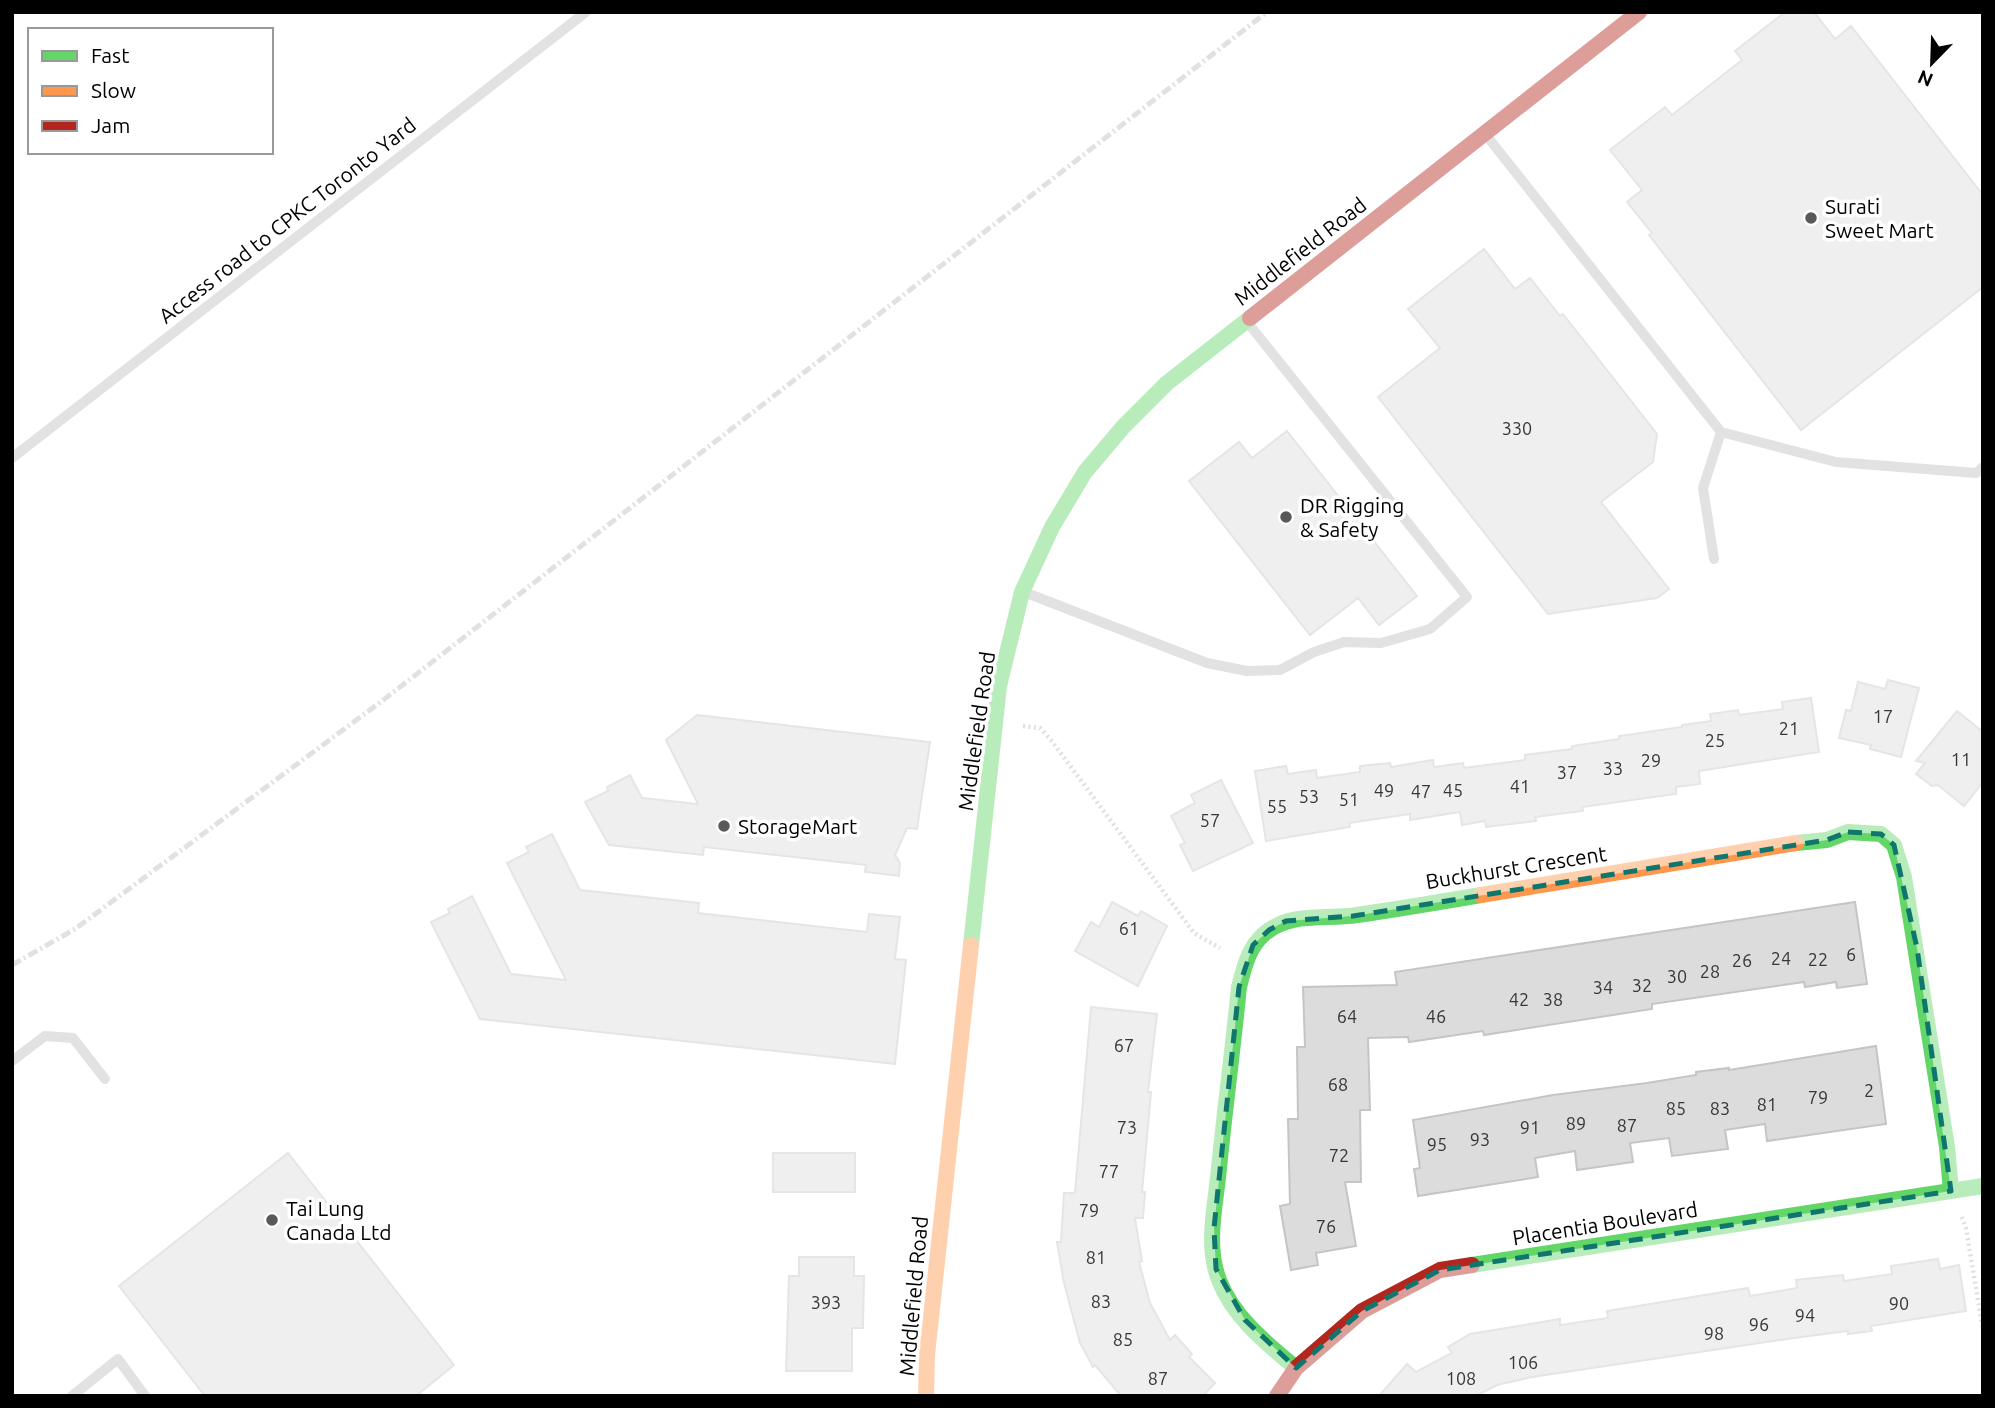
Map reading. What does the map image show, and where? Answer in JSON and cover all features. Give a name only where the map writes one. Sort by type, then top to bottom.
[{"type":"street","name":"Middlefield Road","points":[[926,1396],[927,1355],[999,686],[1022,592],[1052,527],[1084,472],[1122,427],[1167,383],[1639,12]]},
{"type":"street","name":"Buckhurst Crescent","points":[[1296,1368],[1245,1320],[1229,1298],[1219,1281],[1213,1247],[1239,987],[1253,945],[1269,930],[1286,921],[1314,916],[1366,914],[1759,848],[1827,840],[1848,832],[1881,834],[1894,845],[1904,877],[1947,1147],[1951,1191]]},
{"type":"street","name":"Placentia Boulevard","points":[[1277,1396],[1296,1368],[1362,1311],[1440,1270],[1983,1186]]},
{"type":"lane","name":"Access road to CPKC Toronto Yard","points":[[12,458],[586,12]]},
{"type":"lane","points":[[1485,133],[1721,432],[1836,462],[1976,473],[1983,467]]},
{"type":"lane","points":[[1022,592],[1207,663],[1247,671],[1280,670],[1314,652],[1344,642],[1381,643],[1430,629],[1467,597],[1246,321]]},
{"type":"lane","points":[[1714,559],[1703,488],[1721,432]]},
{"type":"lane","points":[[12,1061],[45,1036],[73,1038],[105,1079]]},
{"type":"lane","points":[[72,1396],[118,1360],[145,1396]]},
{"type":"path","points":[[1040,729],[1194,933],[1207,940]]},
{"type":"path","points":[[1951,1191],[1966,1228],[1983,1330]]},
{"type":"highlighted area","points":[[1848,832],[1881,834],[1894,845],[1917,948],[1951,1191],[1440,1270],[1362,1311],[1296,1368],[1245,1320],[1216,1269],[1214,1228],[1239,987],[1253,945],[1269,930],[1286,921],[1353,916],[1827,840]]},
{"type":"building","name":"Surati Sweet Mart","points":[[1785,12],[1814,12],[1835,39],[1851,26],[1983,195],[1983,287],[1801,430],[1649,235],[1652,233],[1627,202],[1642,190],[1610,150],[1665,107],[1672,115],[1742,60],[1735,51]]},
{"type":"building","points":[[1484,249],[1515,289],[1530,278],[1560,316],[1563,314],[1657,434],[1653,462],[1601,502],[1669,589],[1657,598],[1548,614],[1378,397],[1440,348],[1408,309]]},
{"type":"building","name":"DR Rigging & Safety","points":[[1287,431],[1417,596],[1379,625],[1358,598],[1310,635],[1189,481],[1239,442],[1252,458]]},
{"type":"building","points":[[1888,680],[1919,688],[1901,757],[1870,749],[1871,745],[1839,738],[1846,710],[1851,711],[1858,682],[1885,689]]},
{"type":"building","points":[[1811,698],[1819,752],[1699,771],[1700,784],[1676,787],[1676,794],[1582,807],[1583,811],[1535,817],[1536,821],[1486,827],[1485,821],[1462,825],[1460,812],[1410,820],[1410,814],[1349,823],[1350,827],[1266,841],[1255,771],[1286,766],[1288,774],[1316,770],[1317,778],[1360,772],[1360,766],[1390,763],[1391,767],[1433,760],[1434,767],[1463,763],[1464,768],[1525,760],[1525,755],[1572,749],[1572,746],[1619,739],[1619,736],[1711,721],[1710,714],[1738,710],[1739,715],[1783,709],[1782,702]]},
{"type":"building","points":[[1957,711],[1983,732],[1983,782],[1964,806],[1938,785],[1932,786],[1916,774],[1925,763],[1916,761]]},
{"type":"building","points":[[697,715],[930,742],[917,829],[907,828],[895,855],[900,863],[899,876],[865,872],[866,865],[704,847],[703,855],[609,845],[585,802],[608,791],[607,787],[630,775],[642,798],[698,804],[666,740]]},
{"type":"building","points":[[1221,780],[1253,843],[1193,871],[1180,845],[1185,843],[1171,816],[1195,803],[1191,795]]},
{"type":"building","points":[[552,834],[580,890],[699,903],[698,913],[867,932],[869,914],[900,917],[895,959],[906,960],[895,1064],[480,1019],[431,922],[450,913],[448,909],[472,896],[511,974],[566,980],[507,863],[529,852],[526,847]]},
{"type":"building","points":[[1112,902],[1138,916],[1141,911],[1167,926],[1138,986],[1075,951],[1091,922],[1099,927]]},
{"type":"building","points":[[1855,902],[1867,984],[1837,988],[1836,982],[1805,987],[1804,982],[1652,1004],[1652,1009],[1484,1035],[1483,1031],[1409,1042],[1408,1037],[1368,1038],[1370,1110],[1360,1110],[1361,1182],[1345,1182],[1356,1246],[1316,1253],[1318,1265],[1291,1270],[1280,1206],[1290,1204],[1288,1119],[1298,1119],[1297,1047],[1305,1047],[1303,987],[1397,985],[1395,972]]},
{"type":"building","points":[[1091,1007],[1157,1014],[1148,1092],[1151,1092],[1142,1192],[1145,1192],[1143,1218],[1135,1218],[1142,1261],[1139,1262],[1150,1303],[1170,1340],[1175,1335],[1192,1354],[1189,1357],[1215,1383],[1203,1396],[1121,1396],[1095,1365],[1093,1367],[1080,1343],[1064,1283],[1057,1242],[1061,1242],[1064,1193],[1075,1193]]},
{"type":"building","points":[[1876,1046],[1886,1124],[1767,1141],[1765,1124],[1725,1130],[1728,1149],[1672,1156],[1669,1138],[1630,1143],[1633,1162],[1577,1170],[1575,1151],[1535,1158],[1538,1177],[1418,1196],[1414,1169],[1420,1168],[1413,1120],[1553,1095],[1696,1075],[1696,1072],[1729,1070]]},
{"type":"building","name":"Tai Lung Canada Ltd","points":[[288,1153],[454,1365],[416,1396],[205,1396],[119,1286]]},
{"type":"building","points":[[773,1153],[855,1153],[855,1192],[773,1192]]},
{"type":"building","points":[[799,1257],[854,1257],[854,1276],[864,1276],[863,1328],[852,1328],[852,1371],[786,1371],[789,1276],[799,1276]]},
{"type":"building","points":[[1938,1259],[1940,1269],[1959,1265],[1966,1311],[1871,1326],[1872,1331],[1848,1334],[1848,1331],[1794,1338],[1532,1377],[1497,1385],[1476,1396],[1379,1396],[1407,1364],[1416,1372],[1452,1353],[1448,1347],[1470,1334],[1560,1319],[1560,1325],[1608,1318],[1607,1311],[1748,1288],[1750,1296],[1797,1288],[1796,1280],[1843,1275],[1844,1281],[1892,1274],[1891,1266]]},
{"type":"railway","points":[[12,965],[75,929],[382,701],[1267,12]]},
{"type":"traffic: fast","points":[[971,945],[999,686],[1022,592],[1052,527],[1085,472],[1123,427],[1167,383],[1250,318]]},
{"type":"traffic: fast","points":[[1796,843],[1827,840],[1848,832],[1881,834],[1894,845],[1904,877],[1947,1147],[1951,1191]]},
{"type":"traffic: fast","points":[[1296,1368],[1252,1329],[1233,1306],[1219,1280],[1213,1253],[1214,1210],[1239,987],[1247,959],[1264,934],[1285,922],[1357,915],[1481,895]]},
{"type":"traffic: fast","points":[[1472,1265],[1983,1186]]},
{"type":"traffic: slow","points":[[1481,895],[1796,843]]},
{"type":"traffic: slow","points":[[926,1396],[927,1355],[971,945]]},
{"type":"traffic: jam","points":[[1250,318],[1639,12]]},
{"type":"traffic: jam","points":[[1277,1396],[1296,1368],[1362,1311],[1440,1270],[1472,1265]]},
{"type":"place","name":"Surati Sweet Mart","points":[[1811,218]]},
{"type":"place","name":"DR Rigging & Safety","points":[[1286,517]]},
{"type":"place","name":"StorageMart","points":[[724,826]]},
{"type":"place","name":"Tai Lung Canada Ltd","points":[[272,1220]]}]
